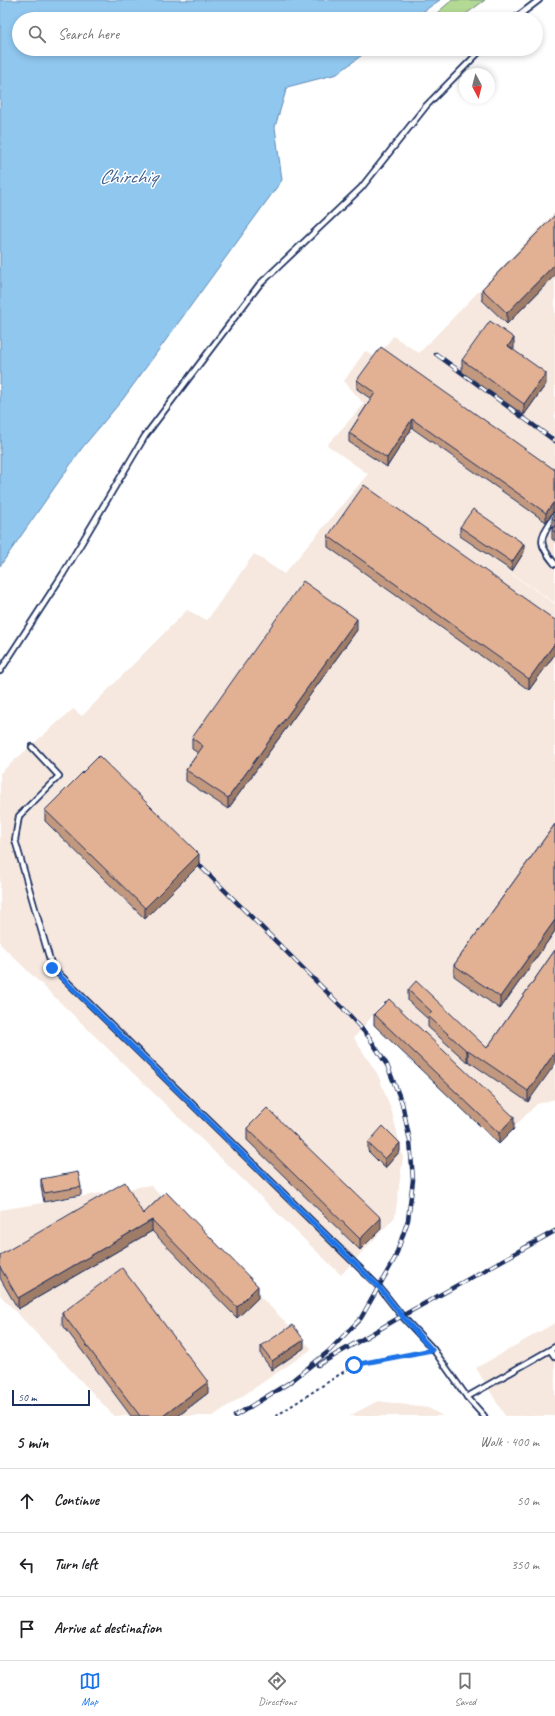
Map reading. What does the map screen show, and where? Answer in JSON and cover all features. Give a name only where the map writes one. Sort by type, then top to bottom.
[{"type":"lane","points":[[523,12],[539,0]]},
{"type":"lane","points":[[0,671],[64,574],[145,436],[259,285],[361,188],[426,106],[475,56]]},
{"type":"lane","points":[[555,515],[542,540],[542,547],[555,564]]},
{"type":"lane","points":[[32,747],[59,776],[19,816],[15,840],[52,968],[379,1287],[432,1350],[467,1397],[484,1416]]},
{"type":"lane","points":[[467,1397],[555,1347]]},
{"type":"lane","points":[[550,1350],[555,1357]]},
{"type":"path","points":[[276,1416],[354,1365],[432,1350]]},
{"type":"shaded area","points":[[555,212],[555,603],[470,545],[555,604],[555,1099],[537,1104],[514,1127],[383,1003],[354,1038],[378,1075],[392,1112],[403,1157],[395,1217],[341,1275],[0,944],[0,773],[73,709],[82,716],[187,610],[207,620],[254,554],[284,574],[368,474],[327,445],[364,404],[344,381],[365,351],[377,358],[393,336],[419,353]]},
{"type":"shaded area","points":[[150,1185],[312,1349],[213,1416],[114,1416],[0,1295],[0,1210]]},
{"type":"shaded area","points":[[555,1323],[555,1416],[505,1416],[476,1368]]},
{"type":"shaded area","points":[[378,1401],[428,1408],[443,1416],[349,1416]]},
{"type":"green space","points":[[452,0],[485,0],[469,12],[438,12]]},
{"type":"water","name":"Chirchiq","points":[[0,0],[440,0],[422,12],[12,12],[12,56],[361,56],[337,74],[287,87],[275,127],[282,180],[123,399],[82,448],[0,566]]},
{"type":"building","points":[[555,215],[555,264],[507,313],[482,289]]},
{"type":"building","points":[[490,321],[514,338],[508,346],[546,373],[524,404],[462,360]]},
{"type":"building","points":[[381,347],[555,470],[555,503],[553,503],[546,513],[412,419],[387,458],[349,433],[375,393],[357,380]]},
{"type":"building","points":[[364,485],[555,620],[555,643],[529,679],[328,536]]},
{"type":"building","points":[[473,509],[524,544],[512,562],[460,527]]},
{"type":"building","points":[[555,513],[555,520],[552,518]]},
{"type":"building","points":[[555,525],[555,532],[552,530]]},
{"type":"building","points":[[303,581],[357,619],[228,798],[186,770],[203,746],[192,738]]},
{"type":"building","points":[[99,756],[199,854],[145,908],[45,810]]},
{"type":"building","points":[[555,824],[555,920],[500,997],[454,965]]},
{"type":"building","points":[[555,950],[555,1052],[528,1091],[468,1050],[467,1051],[428,1016],[432,1012],[408,990],[416,981],[487,1048]]},
{"type":"building","points":[[389,999],[514,1117],[499,1133],[374,1014]]},
{"type":"building","points":[[267,1108],[381,1218],[360,1239],[247,1128]]},
{"type":"building","points":[[383,1126],[400,1143],[385,1159],[368,1143]]},
{"type":"building","points":[[78,1172],[81,1187],[44,1193],[41,1179]]},
{"type":"building","points":[[125,1182],[143,1214],[166,1192],[258,1286],[237,1307],[152,1220],[18,1298],[0,1267],[0,1255]]},
{"type":"building","points":[[122,1268],[208,1382],[163,1416],[140,1416],[62,1313]]},
{"type":"building","points":[[293,1325],[304,1340],[272,1361],[261,1346]]},
{"type":"railway","points":[[436,354],[555,441]]},
{"type":"railway","points":[[190,856],[343,1008],[369,1037],[387,1065],[402,1103],[410,1141],[413,1180],[408,1220],[395,1258],[361,1318],[329,1351],[289,1383]]},
{"type":"railway","points":[[318,1365],[402,1316],[555,1231]]},
{"type":"railway","points":[[235,1416],[292,1381]]},
{"type":"route","points":[[52,968],[379,1287],[432,1350],[354,1365]]}]
